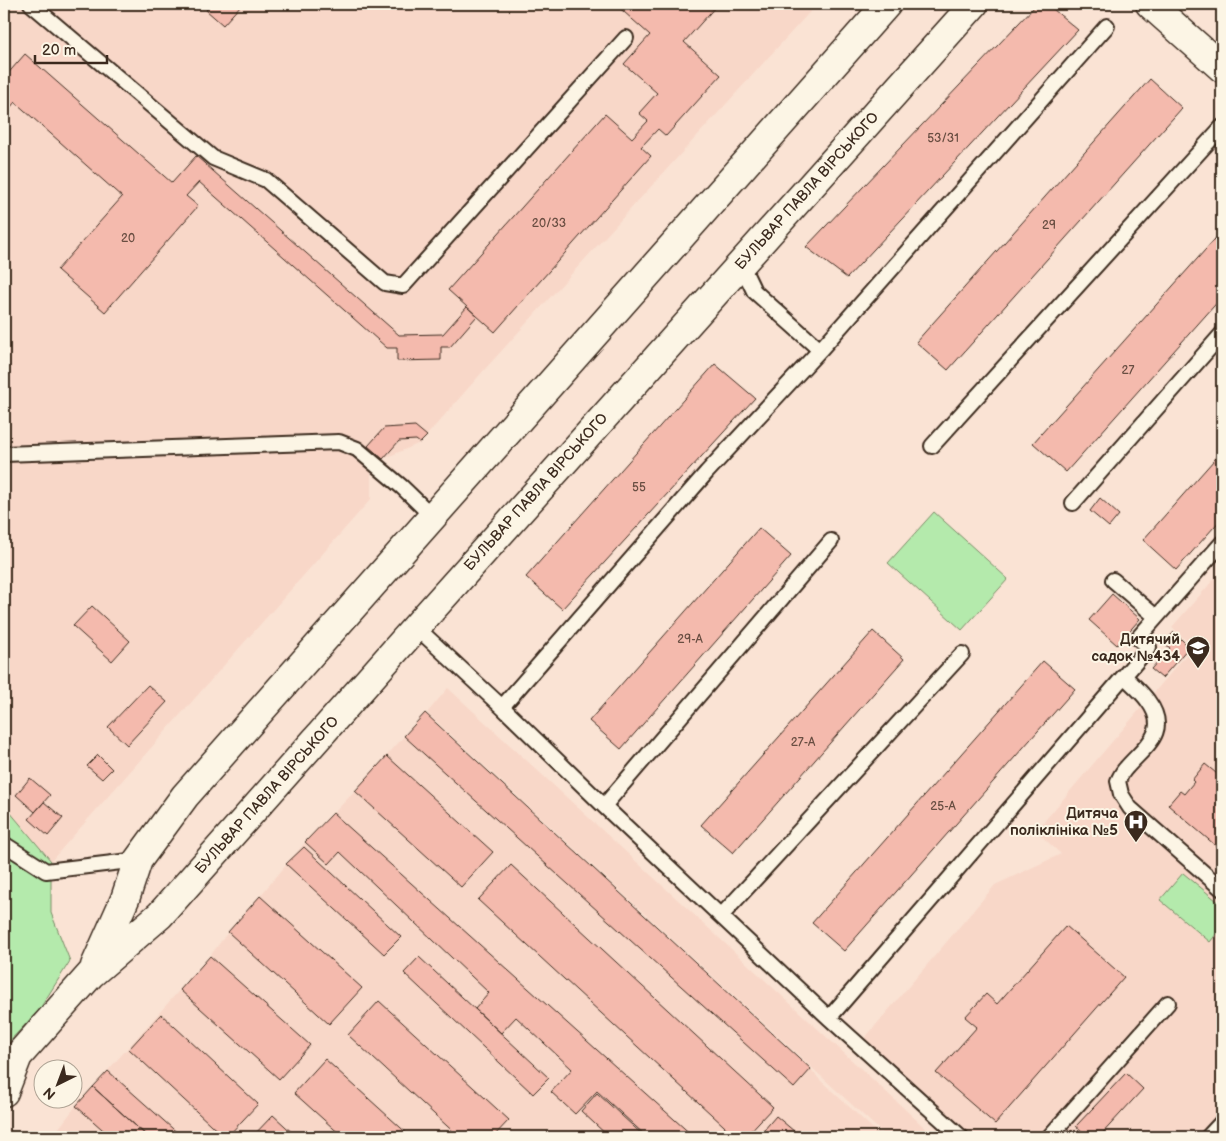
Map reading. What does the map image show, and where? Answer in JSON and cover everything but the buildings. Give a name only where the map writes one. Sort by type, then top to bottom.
[{"type":"street","name":"БУЛЬВАР ПАВЛА ВІРСЬКОГО","points":[[92,974],[125,899],[138,860],[185,796],[886,4]]},
{"type":"street","name":"БУЛЬВАР ПАВЛА ВІРСЬКОГО","points":[[4,1092],[18,1056],[92,974],[160,915],[974,4]]},
{"type":"street","points":[[1150,4],[1222,68]]},
{"type":"lane","points":[[31,4],[213,158],[266,180],[385,282],[403,286],[626,38]]},
{"type":"lane","points":[[502,707],[707,472],[820,350],[1106,26]]},
{"type":"lane","points":[[932,446],[1222,127]]},
{"type":"lane","points":[[741,264],[754,291],[820,350]]},
{"type":"lane","points":[[1073,503],[1222,334]]},
{"type":"lane","points":[[4,454],[339,442],[358,449],[433,517]]},
{"type":"lane","points":[[604,806],[831,541]]},
{"type":"lane","points":[[829,1018],[1149,647],[1138,638],[1222,543]]},
{"type":"lane","points":[[1113,580],[1156,617]]},
{"type":"lane","points":[[416,627],[829,1018],[961,1137]]},
{"type":"lane","points":[[721,916],[962,654]]},
{"type":"lane","points":[[1124,676],[1148,700],[1157,714],[1158,726],[1154,737],[1124,770],[1118,781],[1121,794],[1130,808],[1222,889]]},
{"type":"lane","points":[[4,844],[46,871],[138,860]]},
{"type":"lane","points":[[1049,1137],[1168,1004]]},
{"type":"lane","points":[[1208,1137],[1222,1122]]},
{"type":"shaded area","points":[[4,4],[817,4],[420,443],[383,459],[377,465],[371,473],[371,499],[51,861],[4,805]]},
{"type":"shaded area","points":[[1222,570],[1222,1137],[972,1137],[864,1039],[995,885],[1061,854],[1036,831],[1193,647],[1172,627]]},
{"type":"shaded area","points":[[448,688],[935,1137],[887,1137],[427,713]]},
{"type":"shaded area","points":[[425,713],[811,1069],[820,1080],[882,1137],[52,1137],[74,1108],[82,1108],[82,1099],[210,956],[228,932],[303,845],[355,791]]},
{"type":"green space","points":[[934,512],[1008,579],[962,630],[888,563]]},
{"type":"green space","points":[[4,805],[51,861],[51,913],[70,961],[39,1010],[4,1047]]},
{"type":"green space","points":[[1183,873],[1222,905],[1222,927],[1210,942],[1160,900]]},
{"type":"place","name":"Дитячий садок №434","points":[[1198,669]]},
{"type":"place","name":"Дитяча поліклініка №5","points":[[1136,843]]}]
